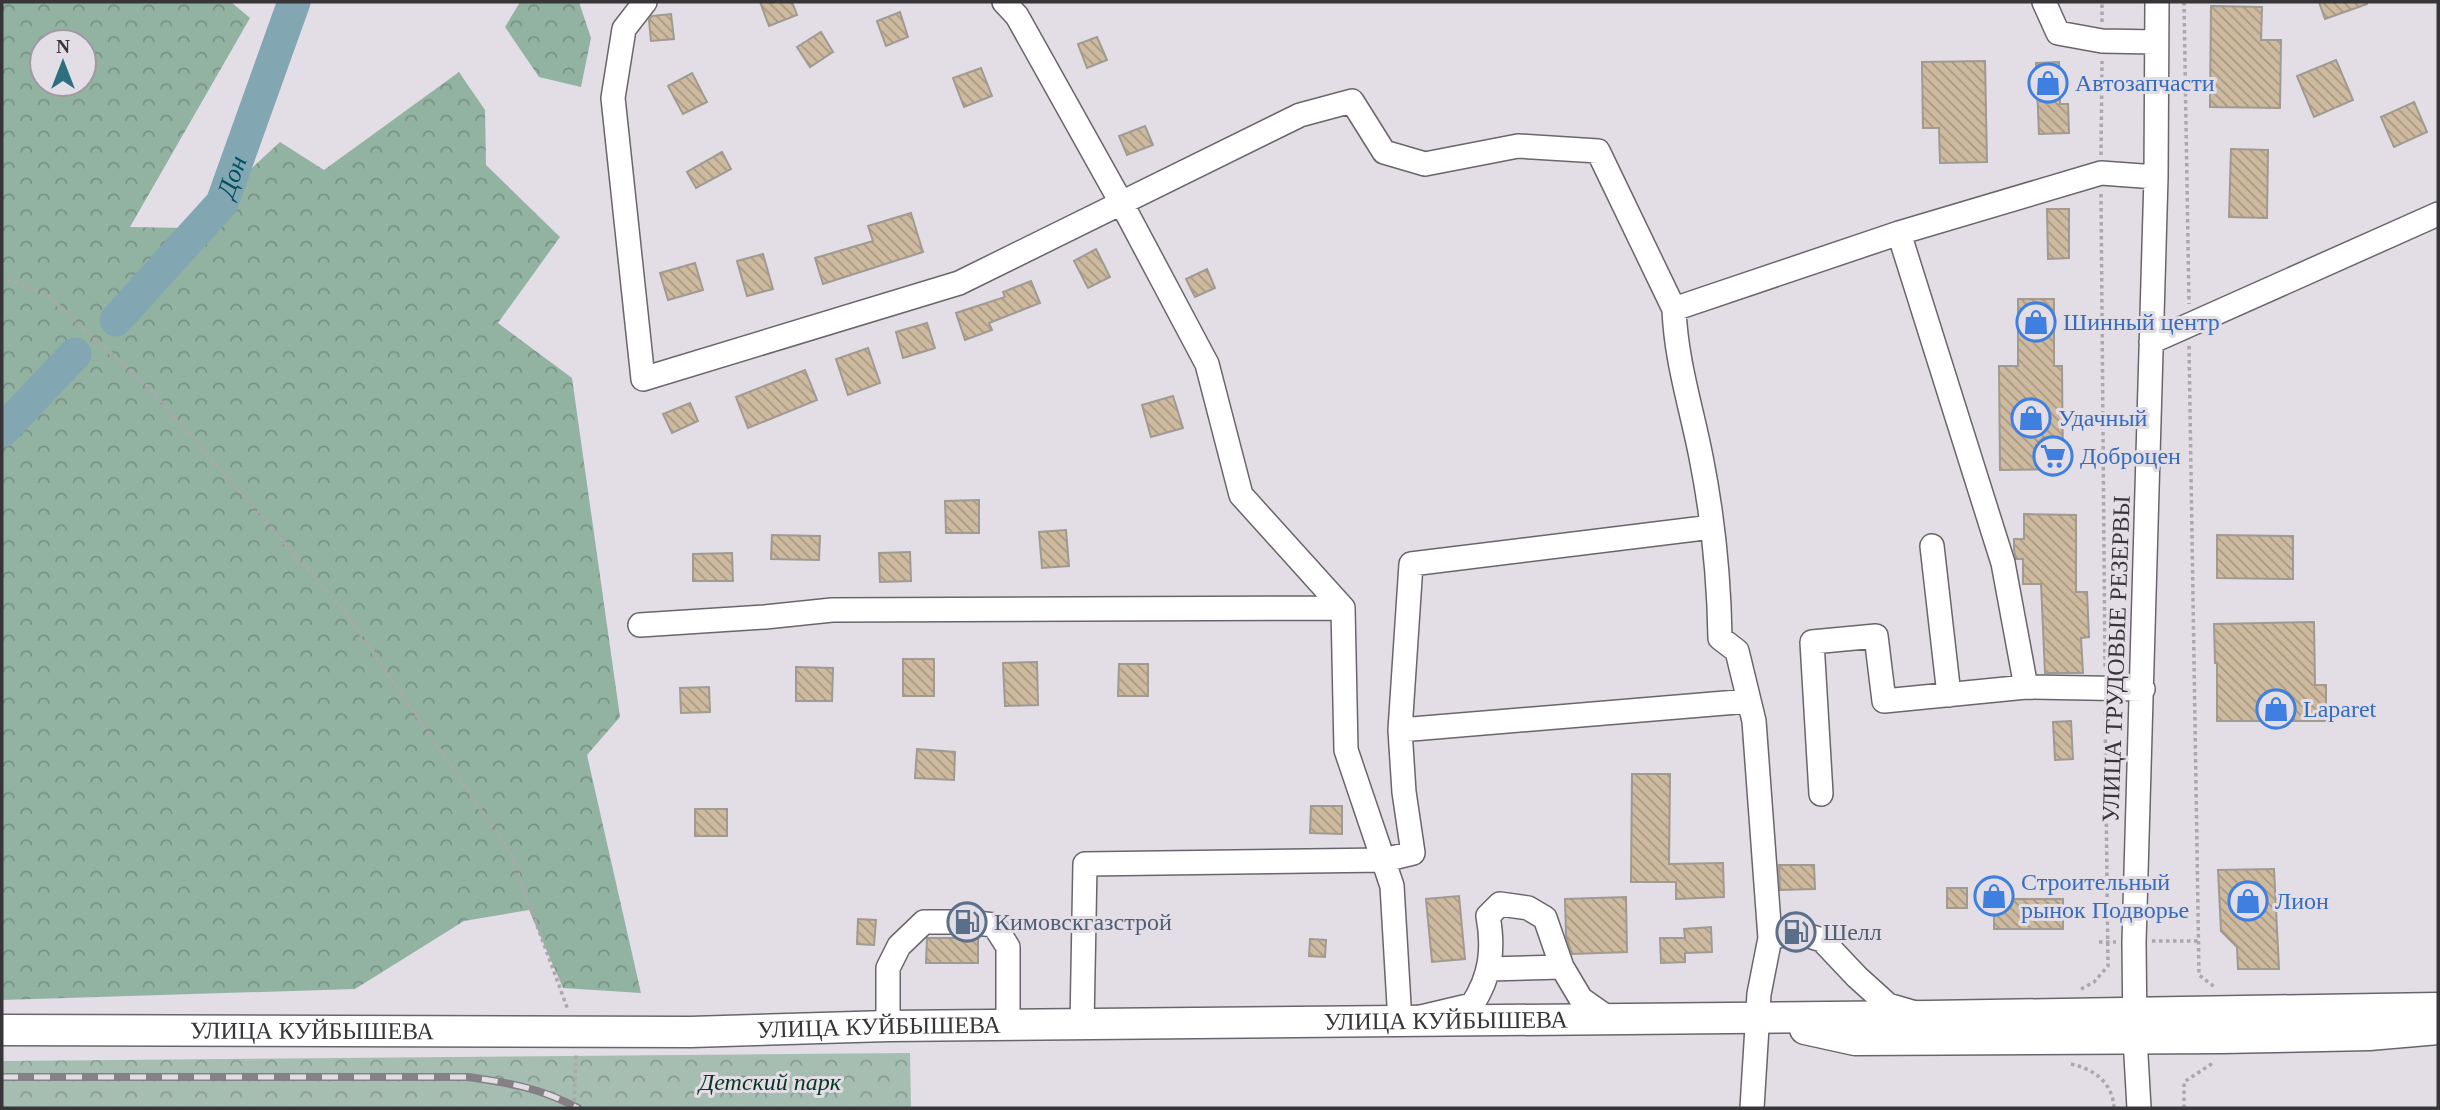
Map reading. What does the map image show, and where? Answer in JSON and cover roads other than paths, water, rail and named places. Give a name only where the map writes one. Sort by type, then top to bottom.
[{"type":"main road","points":[[2221,1025],[2438,1008]]},
{"type":"main road","points":[[1757,1018],[1928,1016],[2135,1025],[2221,1025],[2369,1035],[2438,1029]]},
{"type":"main road","points":[[1757,1018],[1855,1040],[2135,1025]]},
{"type":"main road","name":"УЛИЦА КУЙБЫШЕВА","points":[[2,1030],[577,1032],[888,1026],[1757,1018]]},
{"type":"street","points":[[645,2],[624,29],[613,98],[643,379],[959,283],[1300,115],[1352,101],[1384,152],[1425,164],[1518,146],[1598,150],[1674,309],[1675,345],[1701,458],[1718,569],[1720,638],[1737,651],[1754,721],[1770,938],[1759,994],[1752,1108]]},
{"type":"street","points":[[1004,2],[1017,16],[1207,364],[1241,495],[1343,608],[1346,750],[1392,886],[1400,1022],[1472,1005],[1483,988],[1491,963],[1488,916],[1500,904],[1528,908],[1545,918],[1562,967],[1581,999],[1611,1020]]},
{"type":"street","points":[[2044,2],[2058,33],[2102,41],[2156,42]]},
{"type":"street","name":"УЛИЦА ТРУДОВЫЕ РЕЗЕРВЫ","points":[[2139,1108],[2134,942],[2156,177],[2157,2]]},
{"type":"street","points":[[1674,309],[1899,233],[2101,173],[2156,177]]},
{"type":"street","points":[[2151,342],[2438,214]]},
{"type":"street","points":[[1899,233],[2003,563],[2026,687]]},
{"type":"street","points":[[1082,1025],[1085,864],[1384,860],[1413,853],[1404,792],[1400,730],[1411,564],[1712,527]]},
{"type":"street","points":[[1932,545],[1949,695]]},
{"type":"street","points":[[640,625],[832,610],[1343,608]]},
{"type":"street","points":[[1821,794],[1812,642],[1876,636],[1884,701],[2026,687],[2143,689]]},
{"type":"street","points":[[1400,730],[1749,701]]},
{"type":"street","points":[[888,1026],[888,968],[899,946],[924,922],[967,922],[995,925],[1008,947],[1009,1026]]},
{"type":"street","points":[[1770,938],[1796,932],[1822,940],[1888,1005],[1928,1016]]},
{"type":"street","points":[[1489,969],[1562,967]]},
{"type":"waterway","name":"Дон","points":[[116,320],[222,203],[294,2]]},
{"type":"waterway","name":"Дон","points":[[2,431],[75,354]]},
{"type":"railway","points":[[2,1077],[468,1077],[524,1087],[578,1108]]},
{"type":"place","name":"Автозапчасти","points":[[2048,83]]},
{"type":"place","name":"Шинный центр","points":[[2036,322]]},
{"type":"place","name":"Удачный","points":[[2031,418]]},
{"type":"place","name":"Доброцен","points":[[2053,456]]},
{"type":"place","name":"Laparet","points":[[2276,709]]},
{"type":"place","name":"Строительный рынок Подворье","points":[[1994,896]]},
{"type":"place","name":"Лион","points":[[2248,901]]},
{"type":"place","name":"Кимовскгазстрой","points":[[967,922]]},
{"type":"place","name":"Шелл","points":[[1796,932]]},
{"type":"park label","name":"Детский парк","points":[[770,1082]]}]
